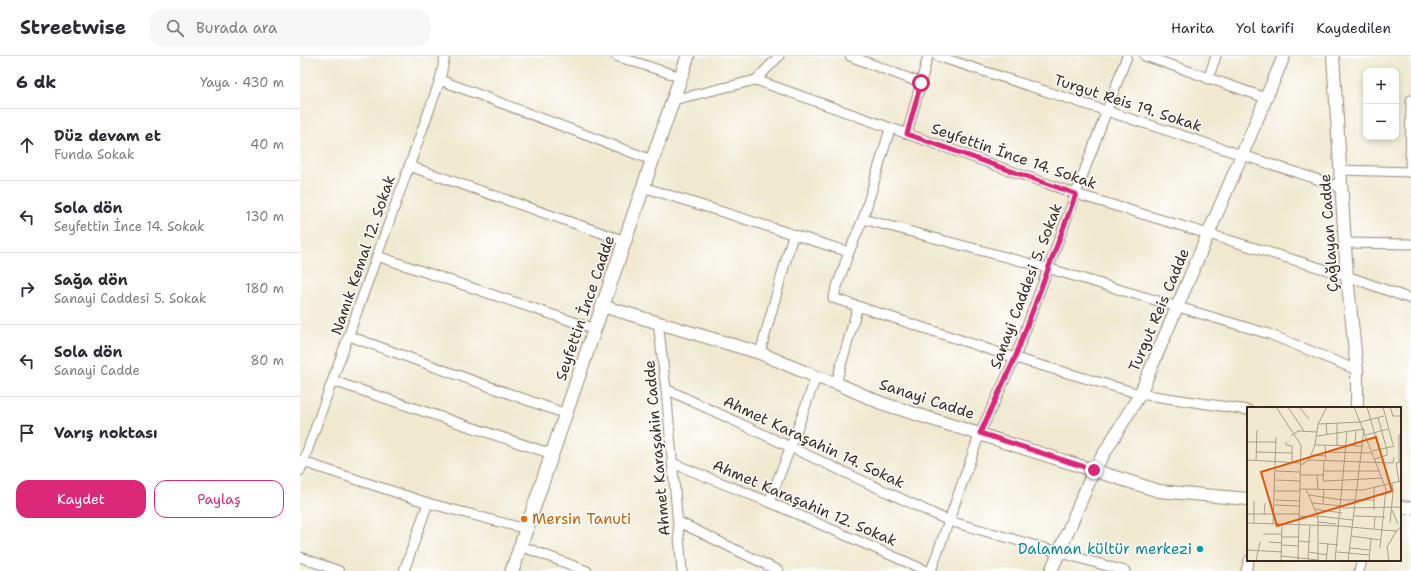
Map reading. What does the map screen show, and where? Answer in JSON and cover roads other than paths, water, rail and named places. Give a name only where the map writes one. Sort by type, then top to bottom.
[{"type":"main road","name":"Seyfettin İnce Cadde","points":[[512,571],[688,56]]},
{"type":"street","name":"Namık Kemal 12. Sokak","points":[[300,471],[440,80],[445,56]]},
{"type":"street","points":[[616,56],[681,77]]},
{"type":"street","points":[[673,100],[756,80],[779,56]]},
{"type":"street","points":[[850,56],[921,83]]},
{"type":"street","points":[[907,134],[928,56]]},
{"type":"street","name":"Turgut Reis 19. Sokak","points":[[937,56],[1341,187]]},
{"type":"street","name":"Sanayi Caddesi 5. Sokak","points":[[931,571],[980,433],[1015,358],[1127,56]]},
{"type":"street","points":[[1145,56],[1266,98]]},
{"type":"street","points":[[1208,79],[1216,56]]},
{"type":"street","name":"Turgut Reis Cadde","points":[[1051,571],[1094,470],[1140,394],[1284,56]]},
{"type":"street","name":"Çağlayan Cadde","points":[[1333,56],[1347,276],[1357,370],[1357,407]]},
{"type":"street","points":[[440,80],[652,160]]},
{"type":"street","name":"Seyfettin İnce 14. Sokak","points":[[756,80],[1076,194],[1209,233],[1347,276],[1411,298]]},
{"type":"street","points":[[1340,170],[1410,172],[1411,100]]},
{"type":"street","points":[[890,129],[863,219],[849,252],[833,298],[1015,358],[1140,394],[1247,410]]},
{"type":"street","points":[[409,166],[624,241]]},
{"type":"street","points":[[643,187],[849,252]]},
{"type":"street","points":[[863,219],[1048,268],[1268,334],[1357,370]]},
{"type":"street","points":[[760,353],[793,235]]},
{"type":"street","points":[[1345,243],[1411,244]]},
{"type":"street","points":[[377,256],[595,329]]},
{"type":"street","name":"Sanayi Cadde","points":[[602,306],[760,353],[816,377],[836,383],[881,403],[1160,491],[1247,499]]},
{"type":"street","points":[[836,383],[858,306]]},
{"type":"street","name":"Ahmet Karaşahin Cadde","points":[[658,322],[679,522],[682,571]]},
{"type":"street","points":[[349,336],[566,414]]},
{"type":"street","points":[[769,502],[792,446],[816,377]]},
{"type":"street","points":[[333,381],[552,454]]},
{"type":"street","name":"Ahmet Karaşahin 14. Sokak","points":[[666,389],[792,446],[949,521],[1060,551],[1125,571]]},
{"type":"street","points":[[302,462],[428,503],[526,530]]},
{"type":"street","name":"Ahmet Karaşahin 12. Sokak","points":[[672,463],[769,502],[927,571]]},
{"type":"street","points":[[404,571],[428,503]]},
{"type":"street","points":[[1401,507],[1411,508]]},
{"type":"street","points":[[679,522],[779,571]]},
{"type":"street","points":[[521,546],[587,571]]},
{"type":"street","points":[[300,557],[339,571]]},
{"type":"street","points":[[1246,571],[1250,561]]},
{"type":"street","points":[[1358,571],[1362,561]]},
{"type":"place","name":"Mersin Tanuti","points":[[524,519]]},
{"type":"place","name":"Dalaman kültür merkezi","points":[[1200,549]]}]
